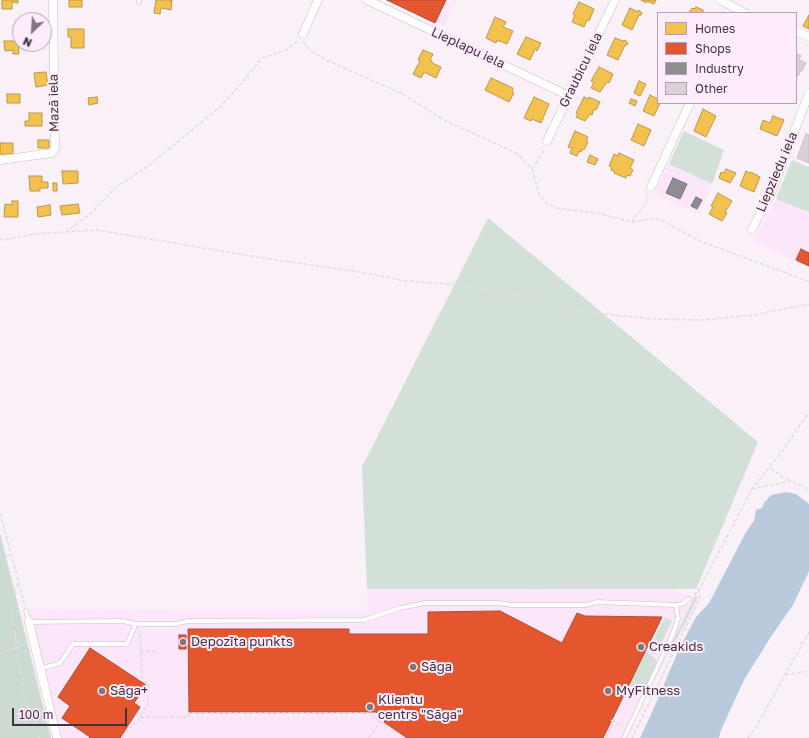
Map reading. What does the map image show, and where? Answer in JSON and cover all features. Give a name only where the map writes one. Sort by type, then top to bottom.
[{"type":"street","name":"Mazā iela","points":[[0,160],[52,153],[55,149],[53,0]]},
{"type":"street","points":[[303,34],[318,0]]},
{"type":"street","name":"Lieplapu iela","points":[[367,0],[569,96]]},
{"type":"street","name":"Graubicu iela","points":[[547,140],[615,0]]},
{"type":"street","points":[[720,0],[734,10]]},
{"type":"street","points":[[797,31],[809,37]]},
{"type":"street","name":"Liepziedu iela","points":[[752,228],[771,193],[809,93]]},
{"type":"street","points":[[651,187],[690,104]]},
{"type":"street","points":[[29,622],[57,738]]},
{"type":"lane","points":[[26,611],[29,622],[123,621],[138,624],[175,624],[188,621],[352,621],[364,620],[400,608],[425,603],[586,605],[597,602],[676,605],[682,604],[689,599]]},
{"type":"lane","points":[[624,738],[672,636],[678,619],[676,605]]},
{"type":"lane","points":[[40,669],[60,664],[73,644],[127,644],[138,624]]},
{"type":"path","points":[[66,232],[90,215],[116,187],[147,167],[220,107],[262,58],[286,50],[301,39],[310,50],[326,60],[403,94],[442,119],[518,154],[532,168],[539,194],[547,204],[560,210],[597,213],[632,222],[659,219],[702,242],[809,282]]},
{"type":"path","points":[[532,168],[542,154],[547,140]]},
{"type":"path","points":[[632,222],[646,203],[651,187]]},
{"type":"path","points":[[0,239],[4,240],[34,234],[97,230],[256,257],[360,272],[405,281],[448,284],[493,291],[596,313],[651,319],[702,320],[753,315],[809,304]]},
{"type":"path","points":[[689,599],[699,590],[752,489],[784,449],[809,413]]},
{"type":"path","points":[[770,467],[782,477],[809,488]]},
{"type":"path","points":[[752,489],[791,481]]},
{"type":"path","points":[[804,487],[809,491]]},
{"type":"path","points":[[0,513],[26,611]]},
{"type":"path","points":[[0,559],[11,554]]},
{"type":"path","points":[[18,583],[10,603],[16,648],[25,699],[39,738]]},
{"type":"path","points":[[543,585],[684,584],[699,590]]},
{"type":"path","points":[[632,738],[700,598],[699,590]]},
{"type":"path","points":[[122,738],[129,728],[135,725],[148,704],[149,684],[142,680],[138,624]]},
{"type":"path","points":[[748,738],[756,727],[809,632]]},
{"type":"path","points":[[0,654],[33,642]]},
{"type":"path","points":[[646,650],[655,655]]},
{"type":"path","points":[[140,651],[153,651],[156,655]]},
{"type":"path","points":[[784,675],[809,671]]},
{"type":"path","points":[[140,717],[187,717],[190,713],[368,714],[405,738]]},
{"type":"path","points":[[369,738],[384,716]]},
{"type":"path","points":[[605,738],[613,721],[628,728]]},
{"type":"shaded area","points":[[385,0],[457,0],[444,26]]},
{"type":"shaded area","points":[[684,131],[724,150],[712,184],[669,164]]},
{"type":"shaded area","points":[[792,160],[809,167],[809,212],[776,199]]},
{"type":"shaded area","points":[[669,164],[712,184],[700,215],[654,194]]},
{"type":"shaded area","points":[[776,199],[809,212],[809,268],[753,241]]},
{"type":"shaded area","points":[[488,218],[758,442],[696,589],[367,589],[362,467]]},
{"type":"shaded area","points":[[0,533],[51,738],[0,738]]},
{"type":"shaded area","points":[[367,589],[672,589],[700,600],[661,668],[625,738],[54,738],[24,618],[33,609],[367,610]]},
{"type":"shaded area","points":[[695,596],[698,597],[669,654],[667,653]]},
{"type":"shaded area","points":[[665,617],[672,621],[656,653],[649,649]]},
{"type":"shaded area","points":[[646,652],[654,657],[657,664],[643,692],[629,685]]},
{"type":"water","points":[[786,492],[796,494],[809,504],[809,571],[793,605],[744,680],[721,730],[719,738],[640,738],[679,649],[696,617],[709,603],[746,532],[754,521],[756,510],[762,508],[764,503],[771,495]]},
{"type":"building: Homes","points":[[2,0],[18,0],[18,3],[12,2],[12,9],[2,9]]},
{"type":"building: Homes","points":[[69,0],[82,0],[82,7],[69,7]]},
{"type":"building: Homes","points":[[156,0],[172,0],[171,10],[161,8],[160,14],[154,13]]},
{"type":"building: Homes","points":[[641,0],[656,0],[654,4],[647,1],[646,3]]},
{"type":"building: Homes","points":[[579,2],[594,9],[589,21],[587,20],[584,27],[572,22],[575,15],[573,14]]},
{"type":"building: Homes","points":[[696,7],[703,10],[703,12],[690,12],[692,8],[695,9]]},
{"type":"building: Homes","points":[[630,8],[638,12],[639,10],[642,13],[639,15],[632,30],[622,25]]},
{"type":"building: Homes","points":[[809,15],[809,29],[803,26]]},
{"type":"building: Homes","points":[[495,17],[506,22],[503,27],[513,31],[507,44],[497,40],[496,43],[486,38]]},
{"type":"building: Homes","points":[[68,29],[84,29],[84,48],[71,48],[71,37],[68,37]]},
{"type":"building: Homes","points":[[526,37],[541,43],[537,51],[535,49],[530,60],[517,54]]},
{"type":"building: Homes","points":[[615,38],[623,41],[625,40],[628,43],[625,45],[618,60],[607,55]]},
{"type":"building: Homes","points":[[4,41],[12,41],[12,50],[5,51]]},
{"type":"building: Homes","points":[[423,50],[433,54],[430,60],[432,63],[441,67],[436,78],[424,72],[421,78],[413,74],[420,61],[418,60]]},
{"type":"building: Homes","points":[[13,52],[19,52],[19,54],[13,54]]},
{"type":"building: Homes","points":[[599,67],[613,74],[609,83],[607,82],[600,92],[591,88],[594,82],[591,81]]},
{"type":"building: Homes","points":[[46,72],[48,85],[36,87],[34,73]]},
{"type":"building: Homes","points":[[491,78],[513,88],[512,92],[514,93],[509,102],[485,90]]},
{"type":"building: Homes","points":[[639,81],[646,84],[640,96],[634,93]]},
{"type":"building: Homes","points":[[7,94],[20,94],[20,103],[7,103]]},
{"type":"building: Homes","points":[[650,95],[657,98],[657,104],[660,104],[654,116],[643,111]]},
{"type":"building: Homes","points":[[97,97],[98,103],[89,105],[88,98]]},
{"type":"building: Homes","points":[[534,97],[549,104],[541,123],[532,119],[531,121],[524,118]]},
{"type":"building: Homes","points":[[584,97],[588,99],[589,97],[600,102],[596,110],[594,109],[592,115],[590,114],[585,121],[576,117],[578,114],[576,113]]},
{"type":"building: Homes","points":[[631,99],[637,101],[635,106],[629,103]]},
{"type":"building: Homes","points":[[703,109],[716,116],[706,137],[694,131]]},
{"type":"building: Homes","points":[[29,113],[42,113],[42,126],[25,126],[25,121],[29,121]]},
{"type":"building: Homes","points":[[773,116],[784,120],[777,136],[760,129],[763,120],[770,123]]},
{"type":"building: Homes","points":[[638,124],[651,130],[644,146],[631,140]]},
{"type":"building: Homes","points":[[575,131],[588,137],[586,141],[588,142],[584,150],[582,149],[581,152],[579,151],[577,156],[570,153],[572,148],[568,147]]},
{"type":"building: Homes","points":[[38,140],[49,140],[49,148],[38,148]]},
{"type":"building: Homes","points":[[0,143],[13,143],[13,154],[0,154]]},
{"type":"building: Homes","points":[[619,153],[634,160],[630,168],[633,170],[630,176],[627,175],[626,178],[614,173],[615,172],[611,170],[612,167],[609,166],[614,154],[618,156]]},
{"type":"building: Homes","points":[[590,155],[598,159],[595,165],[587,162]]},
{"type":"building: Homes","points":[[726,169],[736,173],[730,183],[719,178],[721,172],[724,173]]},
{"type":"building: Homes","points":[[62,171],[78,171],[78,183],[63,184]]},
{"type":"building: Homes","points":[[746,171],[760,177],[754,192],[740,186]]},
{"type":"building: Homes","points":[[29,176],[42,176],[42,182],[48,182],[48,188],[40,188],[40,191],[30,191]]},
{"type":"building: Homes","points":[[53,183],[57,183],[57,191],[53,191]]},
{"type":"building: Homes","points":[[718,193],[732,201],[725,212],[727,213],[722,221],[709,214],[713,207],[711,206]]},
{"type":"building: Homes","points":[[12,201],[18,201],[18,217],[4,217],[5,204],[12,205]]},
{"type":"building: Homes","points":[[78,204],[80,213],[62,215],[60,206]]},
{"type":"building: Homes","points":[[50,205],[51,215],[38,217],[37,207]]},
{"type":"building: Shops","points":[[387,0],[446,0],[435,23]]},
{"type":"building: Shops","points":[[801,249],[809,253],[809,266],[796,260]]},
{"type":"building: Shops","name":"Sāga","points":[[500,611],[562,643],[577,613],[585,616],[662,617],[603,738],[407,738],[384,722],[387,718],[376,712],[189,712],[188,629],[349,629],[349,634],[428,634],[428,612]]},
{"type":"building: Shops","name":"Depozīta punkts","points":[[179,635],[186,635],[186,649],[179,649]]},
{"type":"building: Shops","name":"Sāga+","points":[[90,648],[146,685],[134,703],[140,707],[120,738],[89,738],[90,737],[62,718],[70,706],[58,697]]},
{"type":"building: Industry","points":[[673,178],[687,184],[680,199],[666,193]]},
{"type":"building: Industry","points":[[696,197],[702,200],[697,209],[691,206]]},
{"type":"building: Other","points":[[797,54],[801,55],[799,60],[806,63],[798,76]]},
{"type":"building: Other","points":[[806,134],[809,135],[809,163],[797,158]]},
{"type":"place","name":"Depozīta punkts","points":[[183,642]]},
{"type":"place","name":"Creakids","points":[[641,647]]},
{"type":"place","name":"Sāga","points":[[413,667]]},
{"type":"place","name":"Sāga+","points":[[102,691]]},
{"type":"place","name":"MyFitness","points":[[608,691]]},
{"type":"place","name":"Klientu centrs \"Sāga\"","points":[[370,707]]}]
